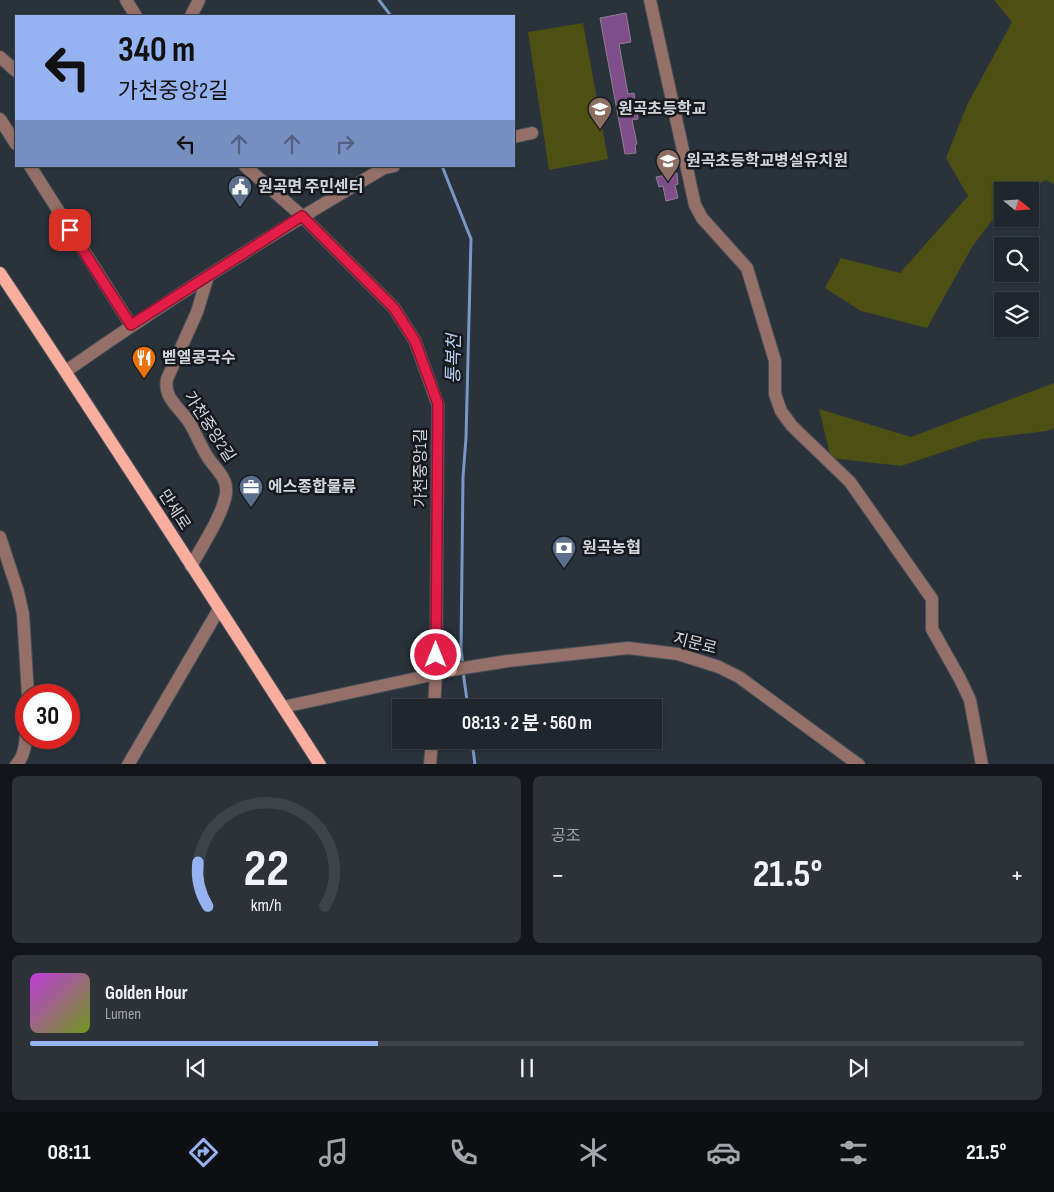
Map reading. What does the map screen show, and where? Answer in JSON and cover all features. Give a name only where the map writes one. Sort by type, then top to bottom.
[{"type":"main road","name":"만세로","points":[[0,273],[66,371],[320,764]]},
{"type":"main road","points":[[436,674],[451,670]]},
{"type":"street","points":[[126,0],[135,15]]},
{"type":"street","points":[[192,15],[199,0]]},
{"type":"street","points":[[650,0],[695,205],[702,218],[747,268],[775,361],[775,394],[781,411],[792,426],[850,482],[932,599],[932,629],[970,700],[982,764]]},
{"type":"street","points":[[0,57],[15,70]]},
{"type":"street","points":[[0,119],[15,142]]},
{"type":"street","points":[[515,137],[532,133]]},
{"type":"street","points":[[31,167],[131,325]]},
{"type":"street","name":"가천중앙1길","points":[[246,167],[302,216],[394,308],[415,341],[438,404],[435,699]]},
{"type":"street","points":[[66,371],[131,325],[302,216],[384,168],[389,167]]},
{"type":"street","name":"가천중앙2길","points":[[191,566],[219,513],[226,494],[226,485],[219,471],[208,458],[188,420],[175,407],[165,388],[197,312],[208,276]]},
{"type":"street","points":[[0,537],[18,592],[23,614],[27,684]]},
{"type":"street","points":[[128,764],[219,609]]},
{"type":"street","name":"지문로","points":[[451,670],[493,663],[628,648],[678,654],[719,666],[739,677],[859,764]]},
{"type":"street","points":[[283,707],[436,674]]},
{"type":"street","points":[[16,764],[20,760],[24,749]]},
{"type":"street","points":[[430,764],[431,749]]},
{"type":"shaded area","points":[[994,0],[1054,0],[1054,184],[1046,180],[1039,184],[1039,182],[994,182],[994,218],[972,247],[927,328],[861,311],[825,288],[841,258],[900,273],[968,196],[946,158],[967,105],[1012,22]]},
{"type":"shaded area","points":[[583,23],[608,159],[549,170],[528,32]]},
{"type":"shaded area","points":[[1054,383],[1054,428],[1047,431],[982,439],[901,466],[831,458],[819,409],[911,437]]},
{"type":"building","points":[[626,13],[631,42],[619,44],[628,94],[634,93],[638,119],[632,120],[637,144],[635,145],[636,153],[625,154],[600,18]]},
{"type":"building","points":[[677,173],[678,184],[675,185],[678,198],[666,201],[663,186],[659,187],[656,177]]},
{"type":"waterway","name":"통복천","points":[[379,0],[390,15]]},
{"type":"waterway","name":"통복천","points":[[442,167],[471,239],[466,438],[463,477],[461,650],[463,665]]},
{"type":"waterway","name":"통복천","points":[[463,671],[467,699]]},
{"type":"waterway","name":"통복천","points":[[473,749],[475,764]]},
{"type":"place","name":"원곡초등학교","points":[[600,130]]},
{"type":"place","name":"원곡초등학교병설유치원","points":[[668,182]]},
{"type":"place","name":"원곡면 주민센터","points":[[240,208]]},
{"type":"place","name":"벧엘콩국수","points":[[144,379]]},
{"type":"place","name":"에스종합물류","points":[[251,508]]},
{"type":"place","name":"원곡농협","points":[[564,569]]},
{"type":"route","points":[[70,230],[131,325],[302,216],[394,308],[415,341],[438,404],[436,655]]}]
